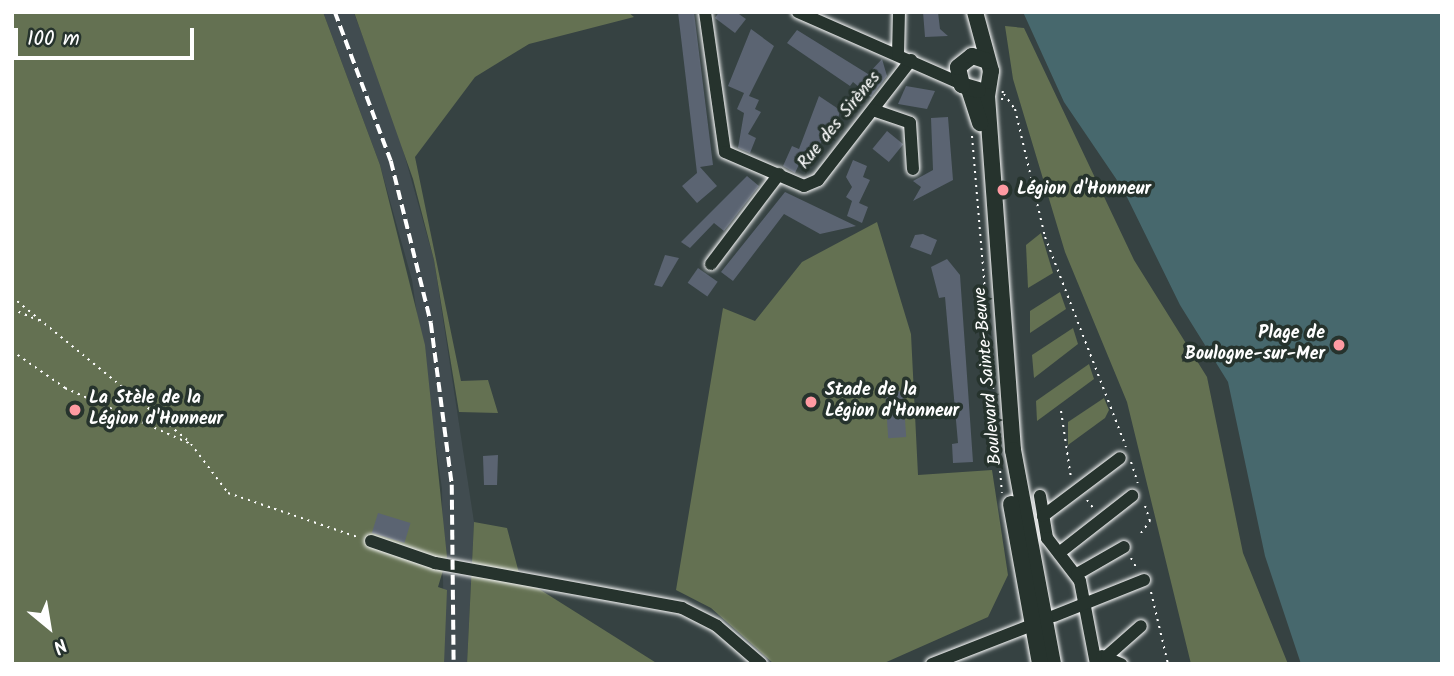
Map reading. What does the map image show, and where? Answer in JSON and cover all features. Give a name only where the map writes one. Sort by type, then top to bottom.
[{"type":"main road","points":[[974,12],[987,61],[963,60],[974,12]]},
{"type":"main road","name":"Boulevard Sainte-Beuve","points":[[963,60],[965,86],[979,111],[1005,452],[1053,664]]},
{"type":"main road","name":"Boulevard Sainte-Beuve","points":[[987,61],[1013,450],[1043,620],[1040,664]]},
{"type":"main road","points":[[965,86],[989,82]]},
{"type":"street","name":"Rue des Sirènes","points":[[705,12],[725,152],[779,174],[815,183],[911,60]]},
{"type":"street","points":[[798,12],[932,69],[965,86]]},
{"type":"street","points":[[898,55],[899,12]]},
{"type":"street","points":[[932,69],[963,60]]},
{"type":"street","points":[[873,110],[910,123],[913,169]]},
{"type":"street","points":[[711,264],[779,174]]},
{"type":"street","points":[[1043,516],[1120,458]]},
{"type":"street","points":[[1059,553],[1138,494]]},
{"type":"street","points":[[1040,496],[1043,516],[1059,553],[1077,574],[1099,659]]},
{"type":"street","points":[[371,541],[435,562],[682,608],[717,626],[761,664]]},
{"type":"street","points":[[1077,574],[1124,547]]},
{"type":"street","points":[[932,664],[1144,580]]},
{"type":"street","points":[[1099,659],[1142,626]]},
{"type":"street","points":[[1099,659],[1121,664]]},
{"type":"path","points":[[1003,94],[1015,110],[1045,237],[1150,521],[1141,534]]},
{"type":"path","points":[[12,297],[191,444],[228,493],[371,541]]},
{"type":"path","points":[[12,309],[45,323]]},
{"type":"path","points":[[12,351],[65,388],[191,444]]},
{"type":"path","points":[[1124,547],[1144,580],[1168,664]]},
{"type":"shaded area","points":[[323,12],[354,13],[396,125],[434,260],[474,522],[467,664],[444,664],[442,489],[412,280],[380,165]]},
{"type":"green space","points":[[12,12],[323,12],[380,165],[425,345],[447,557],[438,587],[447,590],[444,664],[12,664]]},
{"type":"green space","points":[[354,12],[628,12],[634,17],[529,44],[475,77],[415,157],[461,381],[488,380],[498,413],[459,412],[434,260],[413,179]]},
{"type":"green space","points":[[1005,26],[1024,28],[1134,260],[1207,377],[1243,553],[1288,664],[1191,664],[1127,402],[1065,252],[1013,79]]},
{"type":"green space","name":"Stade de la Légion d'Honneur","points":[[877,222],[911,334],[918,475],[992,470],[1008,575],[988,617],[882,664],[774,664],[711,608],[676,590],[723,308],[755,321],[802,262]]},
{"type":"green space","points":[[1041,233],[1053,273],[1028,288],[1026,245]]},
{"type":"green space","points":[[1060,292],[1066,309],[1030,333],[1030,311]]},
{"type":"green space","points":[[1073,328],[1078,344],[1034,378],[1032,355]]},
{"type":"green space","points":[[1089,364],[1094,379],[1037,421],[1036,401]]},
{"type":"green space","points":[[1104,398],[1109,410],[1105,418],[1068,445],[1068,422]]},
{"type":"green space","points":[[474,522],[507,528],[520,577],[658,664],[467,664]]},
{"type":"water","name":"Plage de Boulogne-sur-Mer","points":[[1023,12],[1442,12],[1442,664],[1301,664],[1265,556],[1228,382],[1180,305],[1123,189],[1064,102]]},
{"type":"building","points":[[678,12],[694,12],[713,165],[700,167],[717,186],[697,203],[682,186],[697,173]]},
{"type":"building","points":[[719,12],[736,12],[746,19],[735,33],[715,18]]},
{"type":"building","points":[[923,12],[938,12],[940,29],[948,36],[925,37]]},
{"type":"building","points":[[751,29],[774,46],[749,96],[759,100],[755,109],[761,112],[748,134],[756,138],[750,153],[738,148],[744,113],[737,109],[744,93],[728,86]]},
{"type":"building","points":[[797,30],[868,74],[882,59],[887,76],[871,97],[853,82],[850,86],[787,43]]},
{"type":"building","points":[[906,86],[935,91],[927,109],[898,104]]},
{"type":"building","points":[[819,96],[840,110],[837,124],[830,123],[815,156],[805,152],[795,173],[783,166],[792,146],[799,149]]},
{"type":"building","points":[[948,117],[953,180],[913,201],[921,187],[913,181],[933,170],[931,118]]},
{"type":"building","points":[[887,131],[903,144],[889,162],[873,149]]},
{"type":"building","points":[[853,160],[867,166],[863,177],[870,180],[859,203],[868,207],[862,223],[847,216],[852,201],[846,197],[852,187],[846,177]]},
{"type":"building","points":[[747,176],[759,186],[724,231],[714,223],[690,248],[681,242]]},
{"type":"building","points":[[785,192],[856,226],[820,234],[784,214],[733,281],[721,272]]},
{"type":"building","points":[[923,234],[937,240],[931,255],[910,247],[915,235]]},
{"type":"building","points":[[665,255],[679,258],[662,287],[654,285]]},
{"type":"building","points":[[947,259],[960,275],[973,462],[953,463],[952,444],[958,443],[945,297],[939,298],[931,267]]},
{"type":"building","points":[[698,268],[718,282],[707,297],[688,283]]},
{"type":"building","points":[[903,391],[906,437],[888,438],[885,392]]},
{"type":"building","points":[[498,455],[497,485],[484,485],[483,456]]},
{"type":"building","points":[[378,513],[411,523],[404,543],[372,533]]},
{"type":"railway","points":[[335,12],[391,161],[431,323],[452,485],[454,664]]},
{"type":"place","name":"Légion d'Honneur","points":[[1003,190]]},
{"type":"place","name":"Plage de Boulogne-sur-Mer","points":[[1339,345]]},
{"type":"place","name":"Stade de la Légion d'Honneur","points":[[811,402]]},
{"type":"place","name":"La Stèle de la Légion d'Honneur","points":[[75,410]]}]
